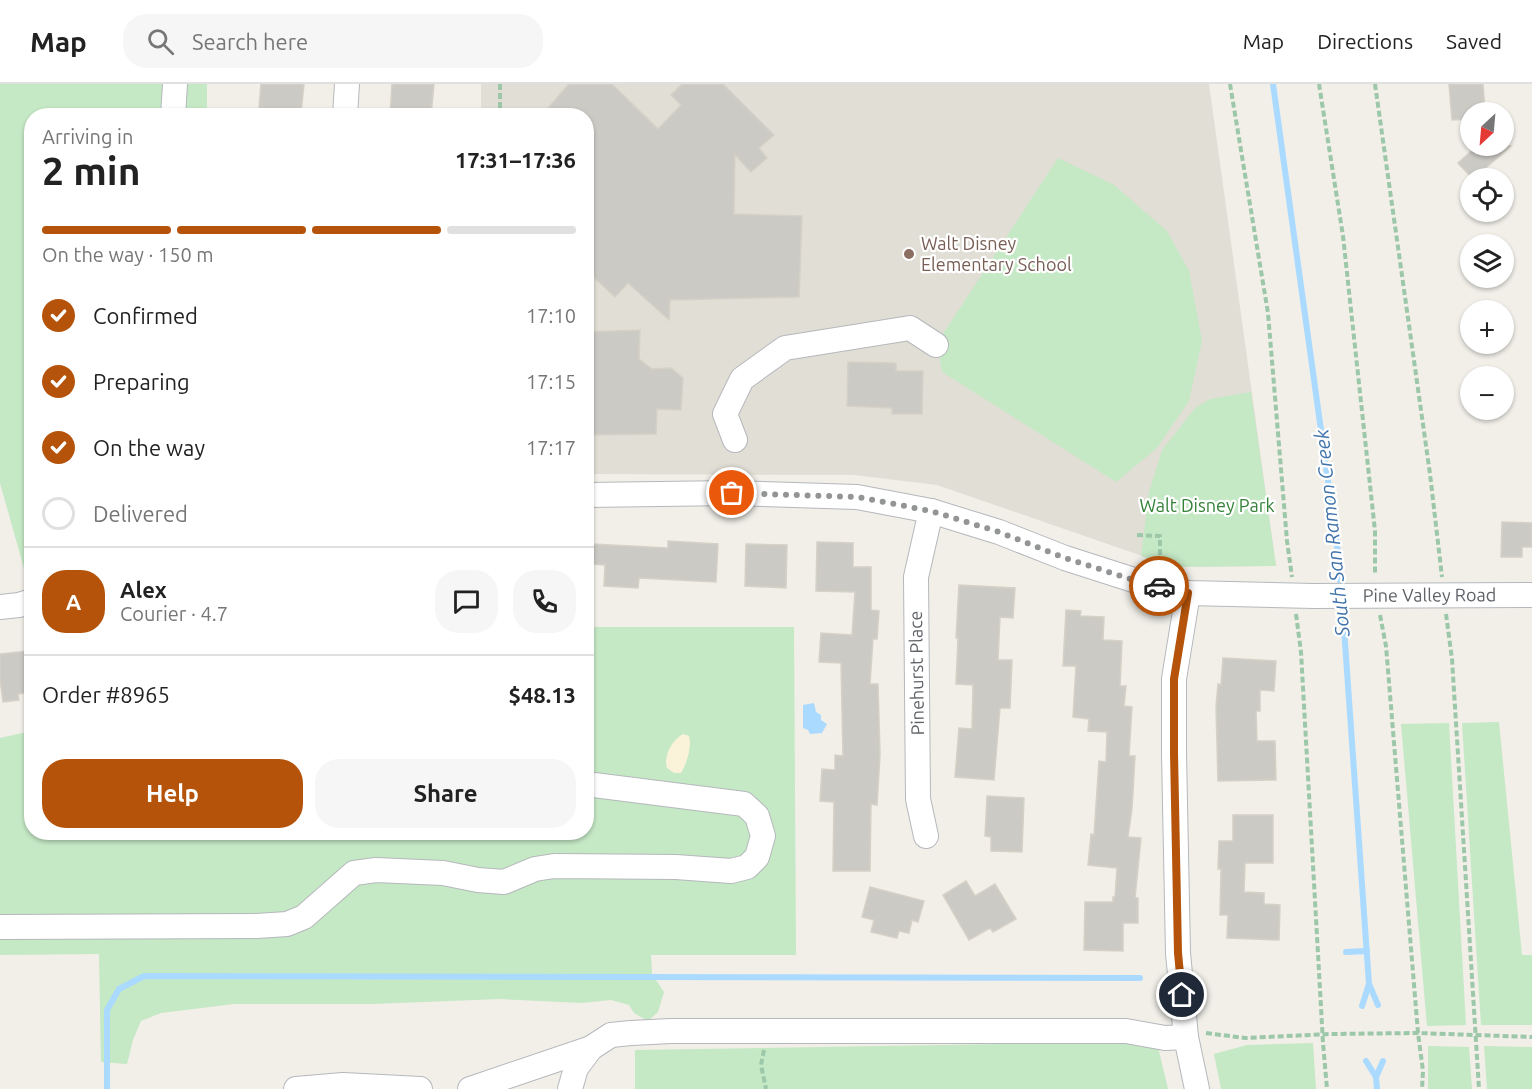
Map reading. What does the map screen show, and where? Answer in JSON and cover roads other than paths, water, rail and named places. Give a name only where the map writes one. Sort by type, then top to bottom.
[{"type":"street","points":[[174,108],[175,84]]},
{"type":"street","points":[[346,108],[347,84]]},
{"type":"street","points":[[735,440],[725,414],[742,379],[785,348],[910,328],[936,345]]},
{"type":"street","name":"Pine Valley Road","points":[[594,495],[732,493],[857,497],[931,511],[999,532],[1065,558],[1143,583],[1188,593],[1304,596],[1532,595]]},
{"type":"street","name":"Pinehurst Place","points":[[926,836],[918,799],[916,577],[931,511]]},
{"type":"street","points":[[1188,593],[1174,679],[1174,753],[1178,953],[1186,1036],[1197,1089]]},
{"type":"street","points":[[0,607],[24,603]]},
{"type":"street","points":[[0,927],[287,924],[304,917],[354,873],[376,870],[443,873],[478,880],[504,882],[535,869],[555,866],[676,867],[731,871],[747,867],[757,857],[763,836],[757,816],[744,804],[594,785]]},
{"type":"street","points":[[470,1089],[591,1048],[611,1035],[631,1033],[1126,1031],[1165,1038],[1186,1036]]},
{"type":"street","points":[[570,1089],[576,1068],[591,1048]]},
{"type":"street","points":[[296,1089],[343,1085],[420,1089]]},
{"type":"water","points":[[814,703],[816,712],[827,724],[822,733],[810,734],[803,728],[803,705]]},
{"type":"waterway","name":"South San Ramon Creek","points":[[1273,84],[1339,560],[1341,590]]},
{"type":"waterway","name":"South San Ramon Creek","points":[[1342,600],[1369,984],[1362,1006]]},
{"type":"waterway","points":[[1346,952],[1367,951]]},
{"type":"waterway","points":[[107,1089],[107,1010],[119,989],[144,976],[1140,978]]},
{"type":"waterway","name":"South San Ramon Creek","points":[[1369,984],[1378,1005]]},
{"type":"waterway","name":"South San Ramon Creek","points":[[1366,1061],[1376,1077],[1377,1089]]},
{"type":"waterway","name":"South San Ramon Creek","points":[[1376,1077],[1383,1061]]},
{"type":"place","name":"Walt Disney Elementary School","points":[[909,254]]},
{"type":"park label","name":"Walt Disney Park","points":[[1207,506]]}]
